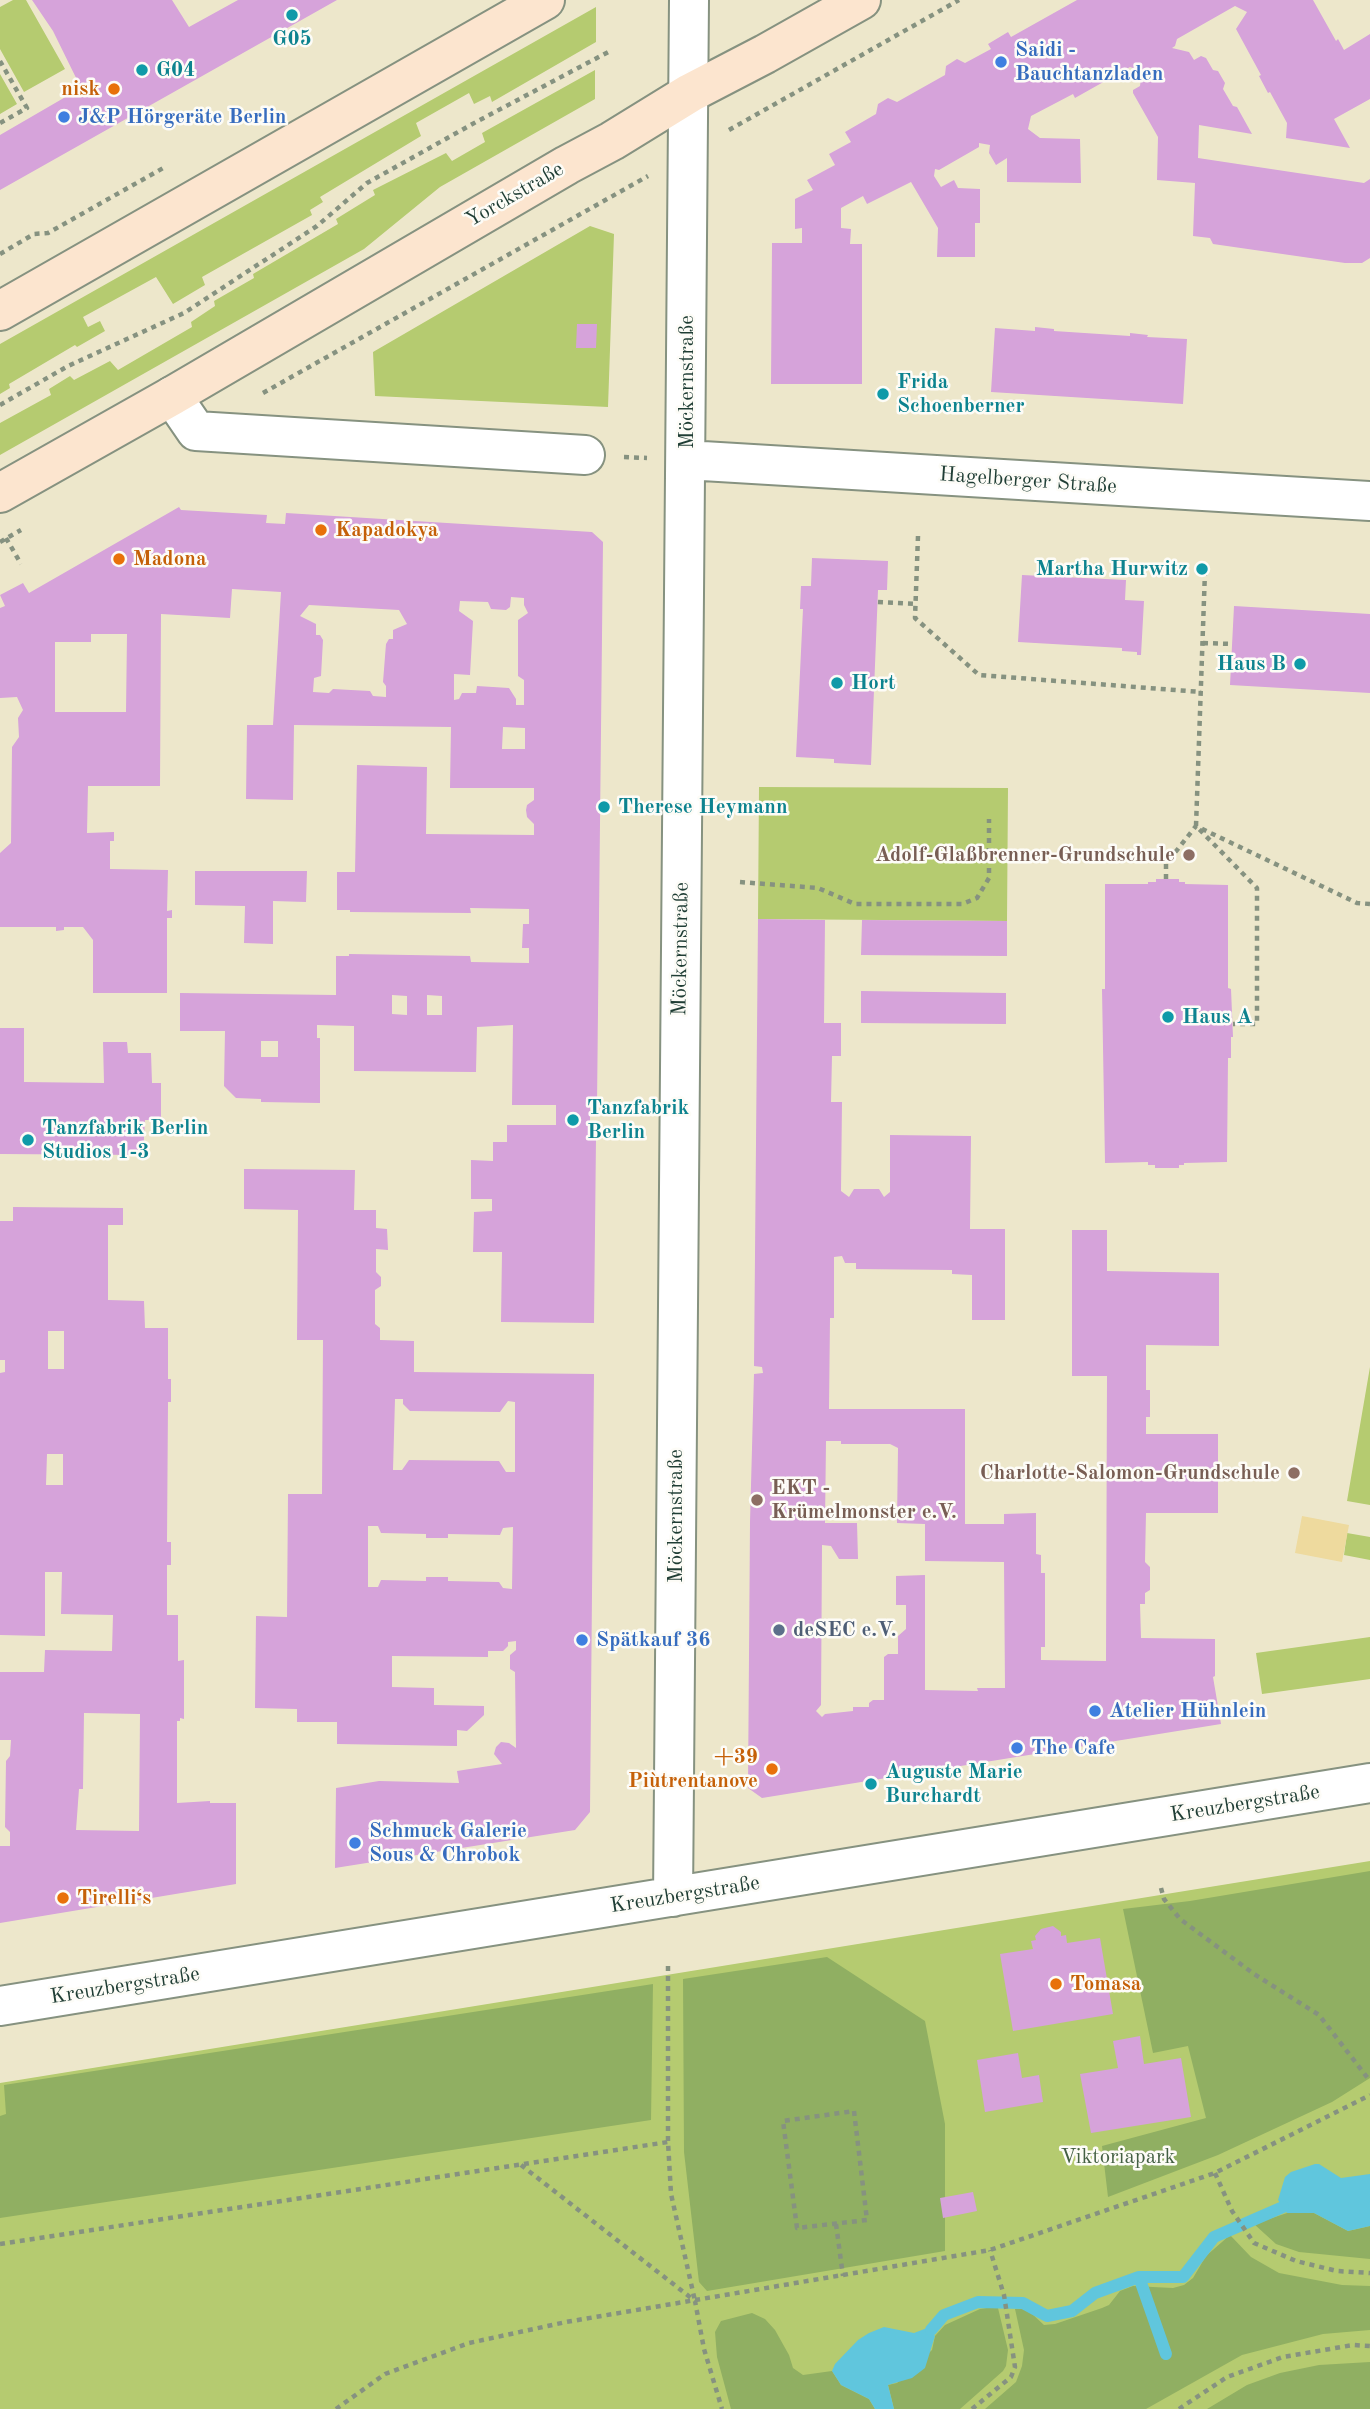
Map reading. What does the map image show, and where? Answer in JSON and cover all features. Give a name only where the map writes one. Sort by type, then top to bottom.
[{"type":"main road","points":[[0,310],[545,0]]},
{"type":"main road","name":"Yorckstraße","points":[[0,493],[612,141],[690,93],[861,0]]},
{"type":"street","name":"Möckernstraße","points":[[673,1897],[689,0]]},
{"type":"street","points":[[172,396],[196,431],[585,455]]},
{"type":"street","name":"Hagelberger Straße","points":[[686,460],[1370,501]]},
{"type":"street","name":"Kreuzbergstraße","points":[[0,2006],[1370,1783]]},
{"type":"path","points":[[766,109],[959,0]]},
{"type":"path","points":[[0,405],[68,366],[184,313],[317,226],[367,183],[612,50]]},
{"type":"path","points":[[0,61],[27,108],[0,123]]},
{"type":"path","points":[[257,397],[612,198]]},
{"type":"path","points":[[0,542],[5,536],[30,525]]},
{"type":"path","points":[[5,536],[21,564]]},
{"type":"path","points":[[918,536],[915,618],[979,675],[1201,692]]},
{"type":"path","points":[[1166,879],[1166,863],[1196,825],[1205,571]]},
{"type":"path","points":[[878,602],[916,604]]},
{"type":"path","points":[[1203,643],[1232,643]]},
{"type":"path","points":[[740,882],[818,888],[855,904],[962,904],[977,898],[989,878],[989,819]]},
{"type":"path","points":[[1196,825],[1357,903],[1370,904]]},
{"type":"path","points":[[1196,825],[1257,888],[1257,1024],[1233,1024]]},
{"type":"path","points":[[1161,1888],[1164,1899],[1180,1919],[1254,1974],[1320,2015],[1370,2081]]},
{"type":"path","points":[[668,1966],[668,2142],[671,2194],[704,2348],[722,2409]]},
{"type":"path","points":[[336,2409],[384,2374],[469,2343],[566,2322],[990,2250],[1215,2173],[1370,2095]]},
{"type":"path","points":[[854,2111],[867,2220],[836,2224],[797,2228],[783,2121],[854,2111]]},
{"type":"path","points":[[0,2244],[668,2142]]},
{"type":"path","points":[[520,2165],[695,2301]]},
{"type":"path","points":[[1215,2173],[1232,2211],[1254,2243],[1296,2261],[1337,2271],[1370,2273]]},
{"type":"path","points":[[836,2224],[843,2276]]},
{"type":"path","points":[[972,2409],[1011,2377],[1015,2367],[1004,2295],[990,2250]]},
{"type":"path","points":[[1179,2409],[1227,2377],[1283,2357],[1353,2345],[1370,2346]]},
{"type":"green space","points":[[13,0],[26,0],[65,69],[24,92],[0,49],[0,7]]},
{"type":"green space","points":[[596,7],[596,42],[492,102],[490,96],[474,104],[469,93],[416,123],[421,136],[320,197],[323,202],[310,210],[312,215],[202,277],[205,285],[173,304],[156,277],[83,317],[88,327],[100,321],[105,331],[77,347],[75,345],[9,384],[10,388],[0,394],[0,344]]},
{"type":"green space","points":[[595,70],[595,99],[440,187],[364,249],[0,455],[0,423],[51,395],[49,389],[70,376],[74,380],[110,361],[118,370],[192,327],[191,322],[215,306],[214,301],[254,278],[253,274],[338,224],[336,219],[375,195],[373,190],[446,153],[452,161],[485,142],[482,133]]},
{"type":"green space","points":[[0,74],[17,104],[0,114]]},
{"type":"green space","points":[[590,226],[614,234],[608,407],[375,396],[373,352]]},
{"type":"green space","points":[[759,787],[1008,788],[1007,921],[758,919]]},
{"type":"green space","points":[[1370,1367],[1370,1505],[1347,1501]]},
{"type":"green space","points":[[1347,1533],[1370,1537],[1370,1560],[1344,1555]]},
{"type":"green space","points":[[1370,1637],[1370,1679],[1262,1694],[1256,1653]]},
{"type":"green space","name":"Viktoriapark","points":[[1370,1861],[1370,2409],[0,2409],[0,2083]]},
{"type":"green space","points":[[1370,1871],[1370,2078],[1332,2102],[1218,2155],[1108,2197],[1102,2146],[1206,2118],[1188,2046],[1153,2053],[1123,1909],[1190,1901]]},
{"type":"green space","points":[[827,1957],[925,2021],[945,2124],[945,2251],[707,2291],[699,2282],[684,2152],[683,1979]]},
{"type":"green space","points":[[653,1984],[651,2120],[0,2218],[0,2116],[6,2114],[4,2085]]},
{"type":"green space","points":[[1287,2213],[1314,2213],[1348,2231],[1370,2226],[1370,2259],[1299,2252],[1276,2244],[1254,2224]]},
{"type":"green space","points":[[1230,2235],[1251,2257],[1279,2273],[1342,2285],[1370,2286],[1370,2330],[1323,2334],[1242,2355],[1146,2409],[985,2409],[1016,2382],[1022,2366],[1024,2350],[1015,2309],[1030,2312],[1044,2325],[1055,2324],[1109,2305],[1120,2291],[1133,2286],[1173,2288],[1184,2285],[1193,2278],[1206,2256]]},
{"type":"green space","points":[[998,2308],[1008,2350],[1003,2371],[960,2409],[894,2409],[888,2385],[897,2383],[932,2350],[935,2336],[945,2325],[980,2309]]},
{"type":"green space","points":[[752,2313],[765,2319],[775,2330],[793,2368],[803,2375],[832,2371],[841,2385],[869,2399],[875,2409],[731,2409],[717,2357],[715,2332],[721,2321]]},
{"type":"green space","points":[[1370,2362],[1370,2409],[1207,2409],[1247,2385],[1280,2373],[1319,2365]]},
{"type":"sand","points":[[1302,1516],[1349,1525],[1342,1562],[1295,1553]]},
{"type":"water","points":[[1315,2164],[1341,2178],[1370,2174],[1370,2226],[1348,2231],[1314,2213],[1287,2213],[1278,2200],[1285,2177],[1291,2172]]},
{"type":"water","points":[[884,2327],[914,2333],[927,2328],[935,2336],[925,2368],[912,2378],[888,2385],[894,2409],[875,2409],[869,2399],[841,2385],[832,2371],[835,2364],[858,2340]]},
{"type":"building","name":"G04","points":[[32,0],[172,0],[189,27],[238,0],[337,0],[0,190],[0,135],[81,88],[53,31]]},
{"type":"building","points":[[1077,0],[1313,0],[1344,50],[1370,34],[1370,99],[1334,119],[1350,148],[1286,138],[1287,123],[1270,92],[1268,93],[1236,29],[1247,12],[1235,6],[1177,39],[1172,48],[1189,52],[1194,60],[1201,56],[1206,58],[1213,70],[1218,71],[1225,83],[1223,89],[1252,134],[1199,125],[1198,158],[1364,183],[1370,179],[1370,258],[1362,263],[1345,263],[1213,244],[1210,238],[1193,236],[1195,183],[1157,180],[1158,137],[1133,93],[1133,90],[1140,86],[1142,71],[1130,67],[1075,98],[1073,94],[1031,116],[1028,129],[1040,138],[1080,139],[1081,183],[1007,182],[1007,158],[996,165],[989,153],[990,145],[979,143],[979,147],[939,170],[935,169],[934,176],[941,187],[954,180],[958,188],[980,189],[980,223],[975,223],[975,257],[937,257],[938,228],[911,182],[867,204],[863,196],[841,208],[841,228],[851,229],[850,244],[862,244],[862,384],[771,384],[772,243],[802,243],[802,228],[795,229],[795,199],[813,190],[807,180],[835,165],[829,154],[851,142],[845,132],[876,114],[878,104],[888,98],[897,102],[945,75],[946,66],[957,59],[965,63],[991,49],[988,44],[1008,32],[1011,37]]},
{"type":"building","points":[[577,324],[597,324],[596,348],[576,348]]},
{"type":"building","points":[[1035,327],[1054,331],[1130,336],[1130,333],[1148,335],[1147,337],[1187,339],[1183,404],[991,392],[995,328],[1035,331]]},
{"type":"building","points":[[179,507],[181,510],[267,515],[266,523],[285,524],[286,513],[592,532],[603,542],[597,1105],[590,1105],[590,1138],[596,1138],[594,1323],[501,1322],[502,1252],[473,1252],[474,1212],[492,1211],[492,1199],[471,1199],[471,1160],[493,1161],[493,1142],[507,1142],[507,1125],[556,1125],[556,1105],[512,1105],[513,1025],[477,1027],[476,1072],[354,1071],[354,1026],[317,1025],[317,1038],[320,1038],[320,1103],[261,1102],[261,1099],[236,1098],[224,1086],[225,1031],[180,1031],[180,993],[336,995],[336,956],[470,956],[471,962],[529,963],[529,948],[522,948],[523,924],[529,924],[529,909],[470,908],[471,913],[337,910],[337,872],[355,872],[357,765],[427,767],[426,834],[534,835],[534,824],[527,817],[526,810],[527,805],[534,800],[534,788],[450,788],[451,727],[294,725],[293,800],[246,799],[247,725],[273,725],[281,592],[232,589],[230,618],[161,614],[160,786],[88,786],[87,833],[114,832],[114,841],[110,841],[110,869],[168,870],[167,911],[172,910],[172,918],[167,918],[167,993],[93,993],[93,940],[83,927],[64,927],[64,930],[56,931],[56,927],[0,927],[0,853],[11,843],[12,747],[19,737],[18,718],[23,710],[17,697],[0,698],[0,608],[5,606],[0,595],[23,583],[29,593]],"holes":[[[511,597],[524,598],[528,613],[518,620],[518,676],[524,680],[524,705],[516,705],[516,699],[509,688],[477,686],[476,693],[462,693],[459,699],[454,700],[454,674],[470,675],[473,621],[459,611],[460,601],[488,602],[491,609],[506,610],[510,607]],[[309,605],[399,610],[407,624],[393,630],[393,639],[389,639],[386,644],[383,682],[386,686],[386,697],[373,696],[370,691],[333,689],[329,693],[313,692],[314,678],[321,676],[323,640],[320,635],[316,635],[316,624],[300,616]],[[91,634],[127,634],[126,712],[55,712],[55,642],[91,642]],[[503,727],[525,728],[525,749],[502,749]],[[392,995],[407,996],[407,1015],[392,1014]],[[427,995],[442,996],[442,1015],[427,1015]],[[261,1041],[278,1041],[278,1057],[261,1057]]]},
{"type":"building","name":"Hort","points":[[812,558],[888,561],[887,590],[878,590],[871,765],[796,757],[803,609],[800,609],[801,586],[811,586]]},
{"type":"building","points":[[1022,575],[1126,580],[1125,600],[1144,601],[1141,655],[1137,655],[1137,652],[1122,651],[1122,648],[1018,642]]},
{"type":"building","name":"Haus B","points":[[1234,606],[1370,614],[1370,693],[1230,685]]},
{"type":"building","points":[[195,871],[307,871],[306,902],[273,901],[273,944],[244,943],[245,906],[195,905]]},
{"type":"building","name":"Haus A","points":[[1156,879],[1179,879],[1179,882],[1185,884],[1228,885],[1228,988],[1231,989],[1233,1037],[1231,1058],[1228,1058],[1227,1162],[1184,1163],[1179,1165],[1179,1168],[1155,1168],[1155,1165],[1148,1165],[1148,1162],[1105,1163],[1102,989],[1105,989],[1105,884],[1148,884],[1156,882]]},
{"type":"building","points":[[758,919],[825,920],[824,1023],[841,1023],[841,1056],[832,1056],[831,1102],[842,1102],[841,1191],[849,1197],[854,1189],[879,1189],[884,1197],[890,1192],[890,1135],[971,1136],[970,1229],[1005,1229],[1005,1320],[972,1320],[972,1275],[952,1274],[952,1270],[856,1269],[856,1263],[845,1263],[842,1256],[834,1257],[829,1409],[965,1409],[965,1524],[1004,1524],[1004,1514],[1036,1513],[1036,1554],[1041,1555],[1041,1573],[1045,1573],[1045,1647],[1041,1647],[1041,1660],[1106,1661],[1107,1376],[1072,1376],[1072,1230],[1107,1230],[1107,1271],[1219,1273],[1219,1346],[1146,1345],[1146,1390],[1150,1390],[1150,1417],[1146,1417],[1146,1434],[1218,1434],[1218,1513],[1146,1513],[1145,1562],[1150,1567],[1150,1590],[1145,1593],[1145,1604],[1140,1604],[1141,1638],[1215,1639],[1213,1677],[1221,1724],[762,1798],[748,1788],[754,1374],[763,1373],[762,1367],[754,1366]],"holes":[[[826,1441],[841,1441],[841,1444],[890,1444],[898,1448],[897,1523],[925,1524],[925,1561],[1004,1562],[1005,1688],[977,1688],[978,1691],[925,1690],[925,1575],[896,1576],[896,1605],[906,1605],[906,1629],[898,1636],[898,1654],[884,1657],[884,1700],[873,1700],[869,1707],[853,1707],[853,1711],[825,1714],[822,1717],[816,1711],[821,1705],[822,1545],[831,1546],[839,1559],[858,1559],[857,1523],[825,1523]]]},
{"type":"building","points":[[862,920],[1007,921],[1007,956],[861,955]]},
{"type":"building","points":[[861,991],[1006,993],[1006,1024],[861,1023]]},
{"type":"building","points":[[0,1028],[24,1028],[24,1082],[104,1083],[103,1042],[127,1042],[128,1053],[151,1053],[152,1083],[161,1083],[161,1120],[145,1120],[143,1155],[0,1154]]},
{"type":"building","points":[[244,1169],[355,1170],[354,1210],[376,1210],[376,1228],[387,1229],[388,1250],[376,1249],[376,1272],[381,1277],[381,1286],[375,1290],[375,1324],[380,1328],[380,1340],[414,1341],[414,1372],[594,1374],[590,1812],[575,1830],[335,1868],[336,1788],[379,1781],[459,1783],[457,1771],[502,1764],[494,1754],[501,1742],[516,1748],[515,1672],[510,1669],[510,1655],[516,1650],[516,1641],[508,1642],[503,1651],[488,1651],[488,1657],[392,1656],[392,1687],[434,1688],[434,1705],[484,1706],[484,1715],[467,1731],[457,1730],[457,1746],[337,1744],[337,1722],[297,1722],[297,1709],[255,1708],[256,1616],[287,1617],[288,1494],[322,1494],[323,1340],[297,1340],[298,1210],[244,1209]],"holes":[[[395,1399],[403,1399],[403,1404],[410,1411],[500,1412],[508,1401],[515,1402],[515,1472],[506,1472],[499,1461],[409,1460],[402,1470],[393,1470]],[[368,1526],[378,1526],[381,1533],[426,1534],[426,1538],[448,1538],[448,1534],[500,1535],[503,1528],[513,1527],[512,1589],[503,1588],[499,1582],[448,1581],[448,1577],[426,1577],[426,1581],[381,1580],[378,1587],[368,1587]]]},
{"type":"building","points":[[13,1207],[123,1208],[123,1225],[108,1225],[108,1300],[144,1301],[145,1328],[168,1328],[171,1402],[168,1402],[167,1542],[171,1542],[171,1565],[167,1565],[167,1615],[178,1615],[178,1661],[184,1660],[184,1719],[177,1721],[177,1803],[236,1803],[236,1884],[0,1923],[0,1846],[10,1846],[10,1832],[5,1827],[6,1761],[10,1756],[11,1740],[0,1740],[0,1672],[44,1672],[45,1650],[112,1651],[113,1615],[61,1614],[62,1572],[45,1572],[45,1636],[0,1635],[0,1373],[5,1372],[5,1360],[0,1360],[0,1221],[13,1221]],"holes":[[[48,1331],[64,1331],[64,1369],[48,1369]],[[47,1454],[63,1454],[63,1485],[46,1485]],[[84,1713],[140,1714],[139,1831],[76,1830],[79,1789],[83,1789]]]},
{"type":"building","name":"Tomasa","points":[[1053,1926],[1061,1932],[1061,1936],[1066,1935],[1067,1943],[1100,1938],[1113,2014],[1013,2031],[1000,1954],[1033,1949],[1031,1941],[1036,1940],[1035,1936],[1041,1929]]},
{"type":"building","points":[[1140,2036],[1144,2064],[1181,2058],[1191,2117],[1091,2133],[1080,2074],[1118,2068],[1113,2041]]},
{"type":"building","points":[[1018,2053],[1022,2078],[1039,2075],[1043,2102],[985,2112],[977,2060]]},
{"type":"building","points":[[973,2192],[977,2211],[943,2218],[940,2198]]},
{"type":"waterway","points":[[931,2330],[944,2315],[978,2302],[1023,2303],[1047,2316],[1072,2311],[1095,2293],[1139,2277],[1183,2277],[1214,2237],[1283,2207]]},
{"type":"waterway","points":[[1139,2277],[1166,2354]]},
{"type":"place","name":"G05","points":[[292,15]]},
{"type":"place","name":"Saidi - Bauchtanzladen","points":[[1001,62]]},
{"type":"place","name":"G04","points":[[142,70]]},
{"type":"place","name":"nisk","points":[[114,89]]},
{"type":"place","name":"J&P Hörgeräte Berlin","points":[[64,117]]},
{"type":"place","name":"Frida Schoenberner","points":[[883,394]]},
{"type":"place","name":"Kapadokya","points":[[321,530]]},
{"type":"place","name":"Madona","points":[[119,559]]},
{"type":"place","name":"Martha Hurwitz","points":[[1202,569]]},
{"type":"place","name":"Haus B","points":[[1300,664]]},
{"type":"place","name":"Hort","points":[[837,683]]},
{"type":"place","name":"Therese Heymann","points":[[604,807]]},
{"type":"place","name":"Adolf-Glaßbrenner-Grundschule","points":[[1189,855]]},
{"type":"place","name":"Haus A","points":[[1168,1017]]},
{"type":"place","name":"Tanzfabrik Berlin","points":[[573,1120]]},
{"type":"place","name":"Tanzfabrik Berlin Studios 1-3","points":[[28,1140]]},
{"type":"place","name":"Charlotte-Salomon-Grundschule","points":[[1294,1473]]},
{"type":"place","name":"EKT - Krümelmonster e.V.","points":[[757,1500]]},
{"type":"place","name":"deSEC e.V.","points":[[779,1630]]},
{"type":"place","name":"Spätkauf 36","points":[[582,1640]]},
{"type":"place","name":"Atelier Hühnlein","points":[[1095,1711]]},
{"type":"place","name":"The Cafe","points":[[1017,1748]]},
{"type":"place","name":"+39 Piùtrentanove","points":[[772,1769]]},
{"type":"place","name":"Auguste Marie Burchardt","points":[[871,1784]]},
{"type":"place","name":"Schmuck Galerie Sous & Chrobok","points":[[355,1843]]},
{"type":"place","name":"Tirelli‘s","points":[[63,1898]]},
{"type":"place","name":"Tomasa","points":[[1056,1984]]}]
